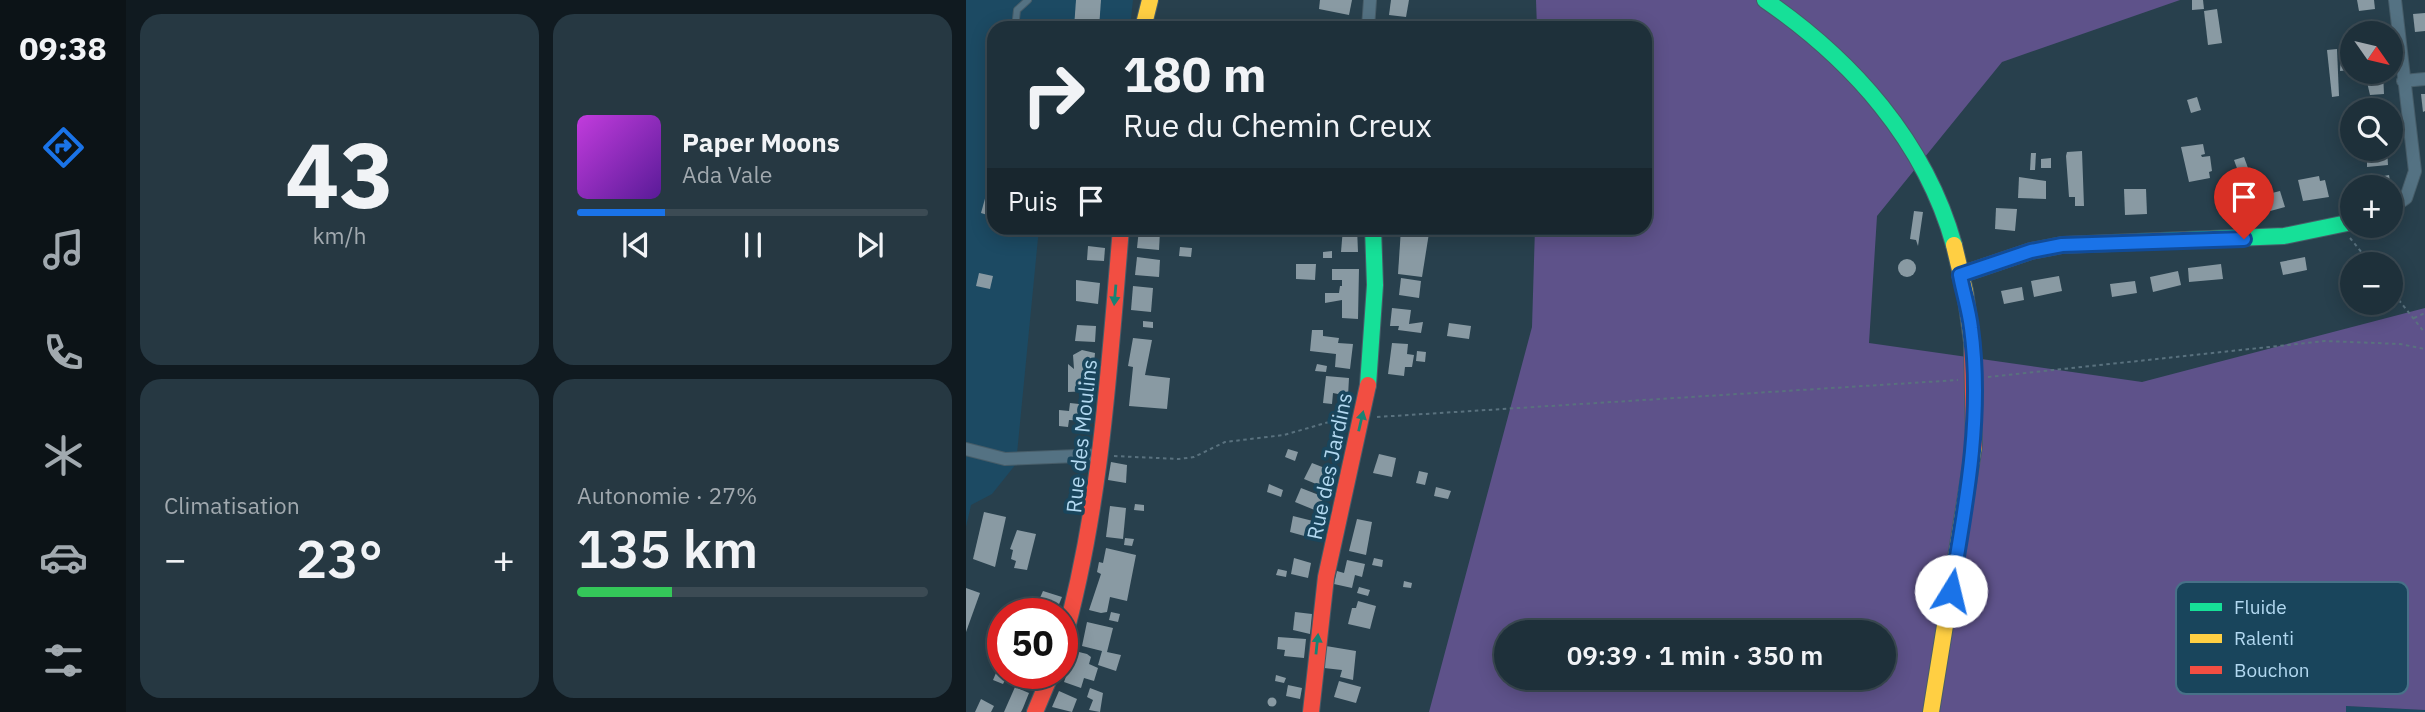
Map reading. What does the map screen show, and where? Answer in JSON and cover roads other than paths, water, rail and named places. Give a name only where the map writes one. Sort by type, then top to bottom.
[{"type":"main road","points":[[1140,0],[1141,21]]},
{"type":"main road","points":[[1143,21],[1150,0]]},
{"type":"main road","points":[[1765,0],[1825,45],[1892,117],[1918,156],[1941,210],[1960,275],[1972,342],[1974,446],[1931,712]]},
{"type":"main road","points":[[1960,275],[2031,251],[2062,245],[2260,238],[2340,225]]},
{"type":"main road","name":"Rue des Moulins","points":[[1076,598],[1088,555],[1101,455],[1120,235]]},
{"type":"main road","name":"Rue des Jardins","points":[[1311,712],[1326,576],[1361,423],[1375,285],[1373,235]]},
{"type":"main road","points":[[1035,712],[1045,689]]},
{"type":"street","points":[[1368,21],[1370,0]]},
{"type":"street","points":[[2395,0],[2397,21]]},
{"type":"street","points":[[2403,200],[2415,171],[2403,81],[2425,79]]},
{"type":"street","points":[[966,449],[1005,459],[1101,455]]},
{"type":"lane","points":[[1016,21],[1017,10],[1028,0]]}]
